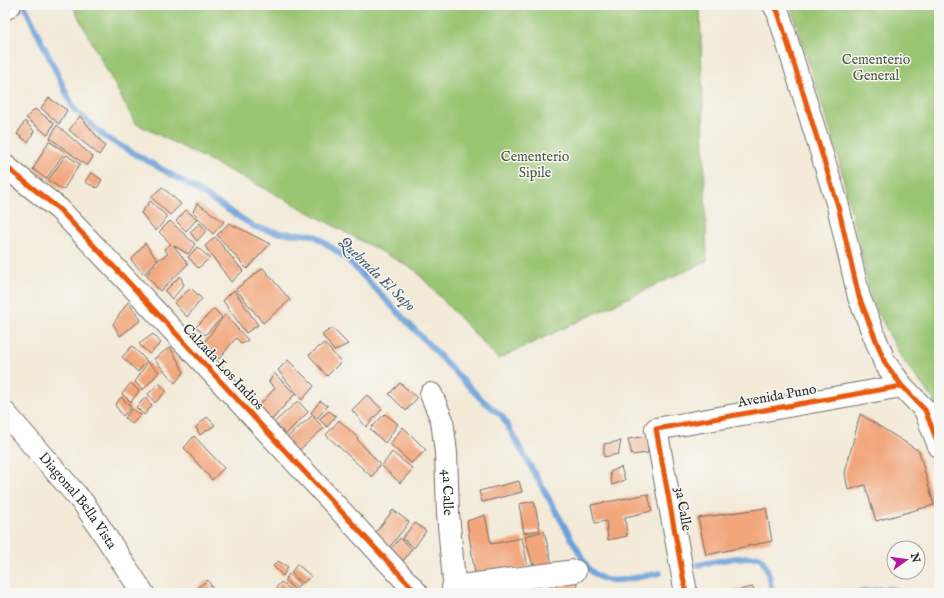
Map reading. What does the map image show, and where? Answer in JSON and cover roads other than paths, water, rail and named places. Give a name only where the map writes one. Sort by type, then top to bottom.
[{"type":"street","points":[[5,9],[10,5]]},
{"type":"street","points":[[774,5],[778,12],[838,206],[859,297],[885,363],[902,386],[925,410],[939,446]]},
{"type":"street","name":"Calzada Los Indios","points":[[5,166],[59,209],[417,593]]},
{"type":"street","name":"Avenida Puno","points":[[656,429],[902,386]]},
{"type":"street","name":"4a Calle","points":[[431,394],[442,420],[446,453],[448,514],[454,590]]},
{"type":"street","name":"Diagonal Bella Vista","points":[[5,413],[85,505],[143,593]]},
{"type":"street","name":"3a Calle","points":[[656,429],[686,593]]},
{"type":"street","points":[[454,590],[575,571]]},
{"type":"waterway","name":"Quebrada El Sapo","points":[[24,5],[74,109],[105,137],[181,180],[255,227],[280,233],[314,235],[346,258],[480,398],[502,416],[588,568],[599,577],[612,581],[660,573]]},
{"type":"waterway","name":"Quebrada El Sapo","points":[[698,565],[721,560],[760,557],[767,570],[773,593]]},
{"type":"waterway","name":"Quebrada El Sapo","points":[[857,593],[886,589],[891,589],[902,593]]},
{"type":"park label","name":"Cementerio General","points":[[876,68]]},
{"type":"park label","name":"Cementerio Sipile","points":[[535,166]]}]
